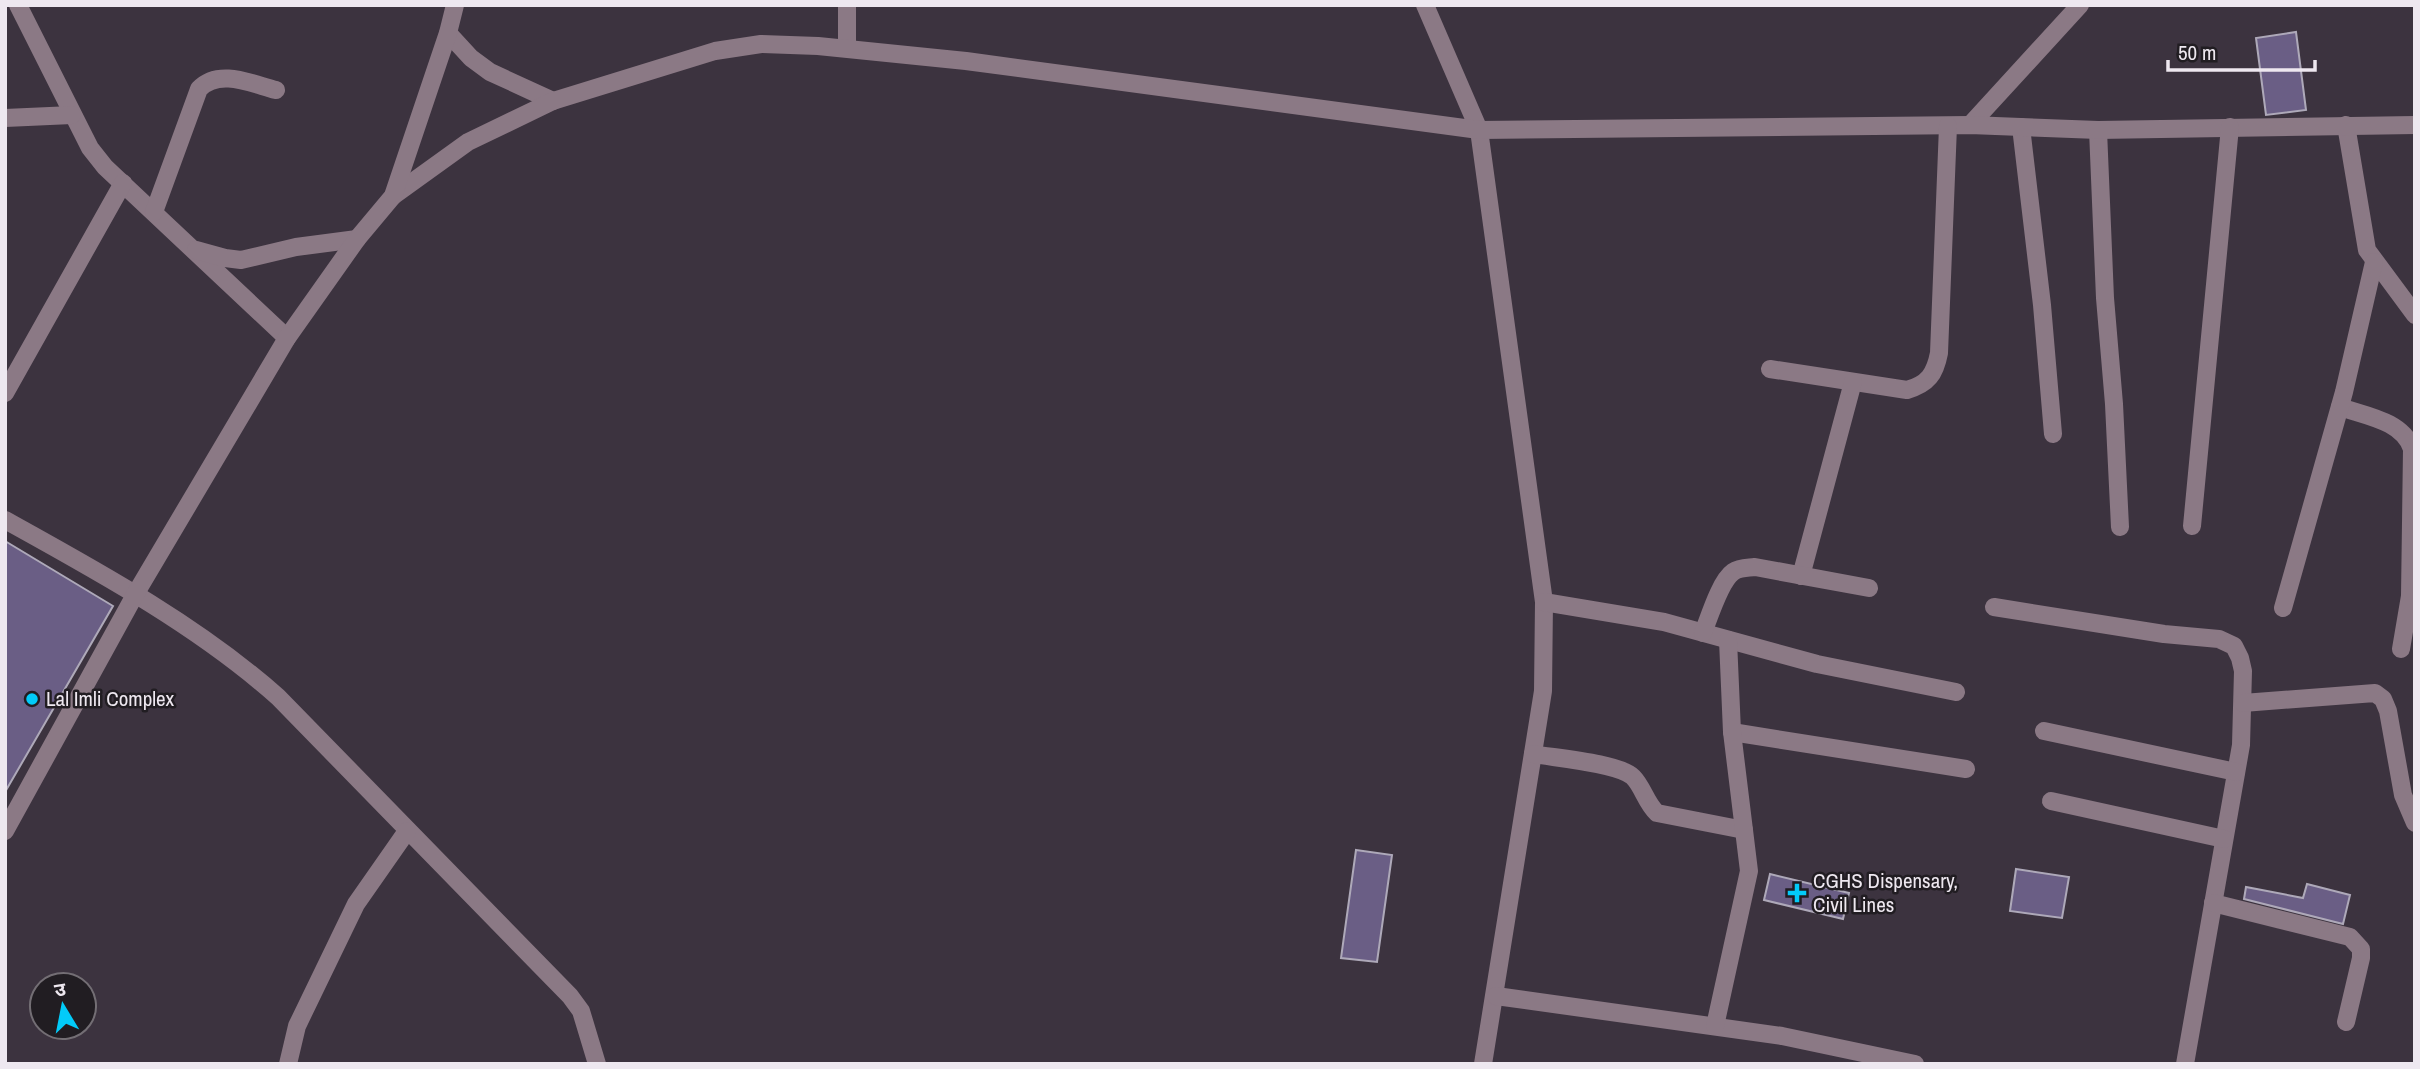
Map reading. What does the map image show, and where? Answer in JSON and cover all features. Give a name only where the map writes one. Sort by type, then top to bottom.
[{"type":"street","points":[[18,5],[90,148],[123,183],[287,338]]},
{"type":"street","points":[[393,196],[455,5]]},
{"type":"street","points":[[847,5],[847,48]]},
{"type":"street","points":[[1425,5],[1479,130],[1544,602],[1543,691],[1483,1064]]},
{"type":"street","points":[[1970,125],[2080,5]]},
{"type":"street","points":[[448,33],[471,58],[490,72],[553,101]]},
{"type":"street","points":[[5,831],[136,593],[287,338],[357,239],[393,196],[468,142],[553,101],[715,51],[761,44],[847,48],[967,61],[1479,130],[1970,125],[2098,130],[2415,125]]},
{"type":"street","points":[[154,212],[199,89],[206,81],[226,78],[276,90]]},
{"type":"street","points":[[5,118],[72,115]]},
{"type":"street","points":[[2346,125],[2367,250],[2415,315]]},
{"type":"street","points":[[1770,369],[1907,390],[1930,378],[1939,353],[1948,126]]},
{"type":"street","points":[[2021,127],[2042,305],[2053,434]]},
{"type":"street","points":[[2192,526],[2230,127]]},
{"type":"street","points":[[2098,130],[2105,298],[2120,527]]},
{"type":"street","points":[[5,393],[123,183]]},
{"type":"street","points":[[193,249],[241,260],[296,247],[357,239]]},
{"type":"street","points":[[2283,608],[2340,407],[2374,262]]},
{"type":"street","points":[[1801,576],[1853,382]]},
{"type":"street","points":[[2340,407],[2399,429],[2408,438],[2412,449],[2412,597],[2401,649]]},
{"type":"street","points":[[5,520],[136,593],[258,680],[570,996],[581,1010],[597,1064]]},
{"type":"street","points":[[1703,633],[1731,573],[1739,569],[1755,567],[1869,588]]},
{"type":"street","points":[[1544,602],[1664,622],[1817,664],[1956,692]]},
{"type":"street","points":[[1994,607],[2164,634],[2219,639],[2234,646],[2240,658],[2243,671],[2241,744],[2185,1064]]},
{"type":"street","points":[[1715,1026],[1749,872],[1732,732],[1728,640]]},
{"type":"street","points":[[2243,703],[2375,693],[2383,699],[2388,711],[2403,795],[2415,823]]},
{"type":"street","points":[[2044,731],[2236,772]]},
{"type":"street","points":[[1732,732],[1966,769]]},
{"type":"street","points":[[1533,754],[1624,771],[1637,782],[1657,813],[1744,831]]},
{"type":"street","points":[[2050,802],[2224,839]]},
{"type":"street","points":[[288,1064],[297,1026],[356,904],[407,831]]},
{"type":"street","points":[[2213,903],[2329,930],[2350,937],[2356,942],[2361,948],[2361,958],[2346,1022]]},
{"type":"street","points":[[1496,996],[1782,1035],[1915,1064]]},
{"type":"building","points":[[2296,32],[2306,110],[2266,115],[2256,38]]},
{"type":"building","name":"Lal Imli Complex","points":[[5,541],[113,606],[5,792]]},
{"type":"building","points":[[1356,850],[1392,855],[1377,962],[1341,958]]},
{"type":"building","points":[[2016,869],[2069,877],[2062,918],[2010,911]]},
{"type":"building","points":[[1770,874],[1849,893],[1843,919],[1764,900]]},
{"type":"building","points":[[2307,884],[2350,895],[2343,924],[2244,899],[2246,887],[2303,898]]},
{"type":"place","name":"Lal Imli Complex","points":[[32,699]]},
{"type":"place","name":"CGHS Dispensary, Civil Lines","points":[[1797,893]]}]
